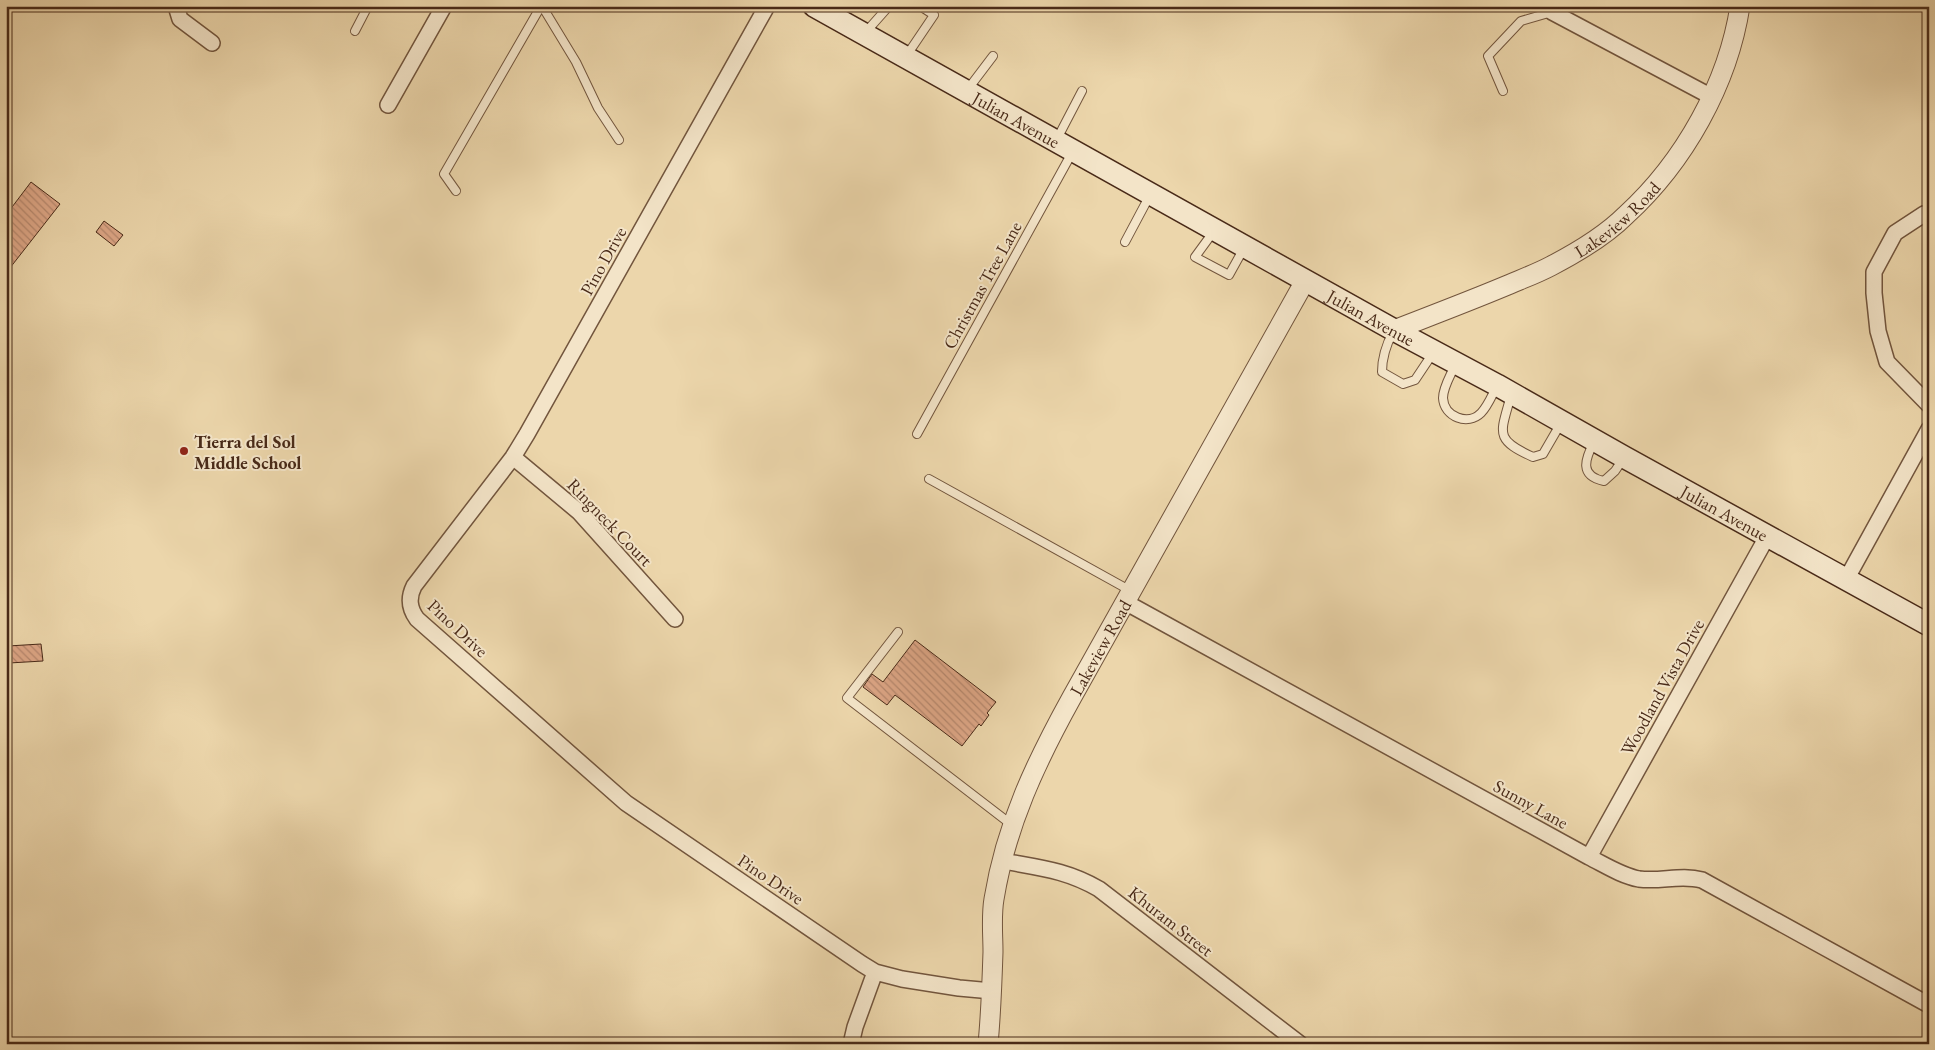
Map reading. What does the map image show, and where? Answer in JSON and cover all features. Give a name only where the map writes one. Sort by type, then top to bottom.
[{"type":"main road","name":"Julian Avenue","points":[[814,6],[1305,281],[1505,389],[1624,457],[1929,624]]},
{"type":"street","points":[[176,6],[180,20],[212,43]]},
{"type":"street","points":[[388,105],[444,6]]},
{"type":"street","name":"Pino Drive","points":[[767,6],[514,456],[414,586],[411,592],[410,606],[417,619],[626,803],[875,972],[902,979],[992,991]]},
{"type":"street","name":"Lakeview Road","points":[[1394,330],[1550,267],[1610,229],[1636,206],[1674,160],[1712,97],[1731,44],[1740,6]]},
{"type":"street","points":[[1552,9],[1712,97]]},
{"type":"street","points":[[1924,214],[1896,233],[1874,272],[1874,293],[1878,331],[1886,362],[1929,405]]},
{"type":"street","name":"Lakeview Road","points":[[988,1044],[992,991],[994,900],[1012,825],[1036,763],[1305,281]]},
{"type":"street","points":[[1846,578],[1929,429]]},
{"type":"street","name":"Ringneck Court","points":[[514,456],[579,512],[675,619]]},
{"type":"street","name":"Woodland Vista Drive","points":[[1589,857],[1768,535]]},
{"type":"street","name":"Sunny Lane","points":[[1128,597],[1589,857],[1626,875],[1639,879],[1655,880],[1686,877],[1702,880],[1929,1005]]},
{"type":"street","name":"Khuram Street","points":[[1003,861],[1060,871],[1099,889],[1300,1044]]},
{"type":"street","points":[[852,1044],[855,1027],[875,972]]},
{"type":"lane","points":[[355,31],[368,6]]},
{"type":"lane","points":[[456,192],[444,174],[541,6],[576,62],[598,108],[619,140]]},
{"type":"lane","points":[[864,34],[889,6]]},
{"type":"lane","points":[[906,57],[934,15],[920,6]]},
{"type":"lane","points":[[1503,91],[1488,56],[1521,21],[1552,9]]},
{"type":"lane","points":[[967,91],[993,56]]},
{"type":"lane","name":"Christmas Tree Lane","points":[[917,434],[1064,145],[1082,91]]},
{"type":"lane","points":[[1125,242],[1151,194]]},
{"type":"lane","points":[[1215,229],[1195,256],[1229,275],[1245,246]]},
{"type":"lane","points":[[1394,330],[1386,345],[1382,372],[1403,384],[1415,380],[1434,351]]},
{"type":"lane","points":[[1456,363],[1443,398],[1447,410],[1457,418],[1470,419],[1482,413],[1505,389]]},
{"type":"lane","points":[[1505,389],[1502,431],[1504,440],[1514,448],[1533,457],[1542,454],[1562,422]]},
{"type":"lane","points":[[1595,440],[1585,464],[1587,472],[1594,479],[1604,481],[1614,472],[1624,457]]},
{"type":"lane","points":[[929,479],[1128,597]]},
{"type":"lane","points":[[898,632],[847,698],[1012,825]]},
{"type":"building","points":[[31,182],[60,204],[6,273],[6,215]]},
{"type":"building","points":[[104,221],[123,235],[114,246],[96,232]]},
{"type":"building","points":[[915,640],[996,702],[987,713],[989,715],[981,726],[979,724],[962,746],[895,695],[887,705],[863,687],[872,674],[883,682]]},
{"type":"building","points":[[41,644],[43,661],[9,663],[8,646]]},
{"type":"place","name":"Tierra del Sol Middle School","points":[[184,451]]}]
